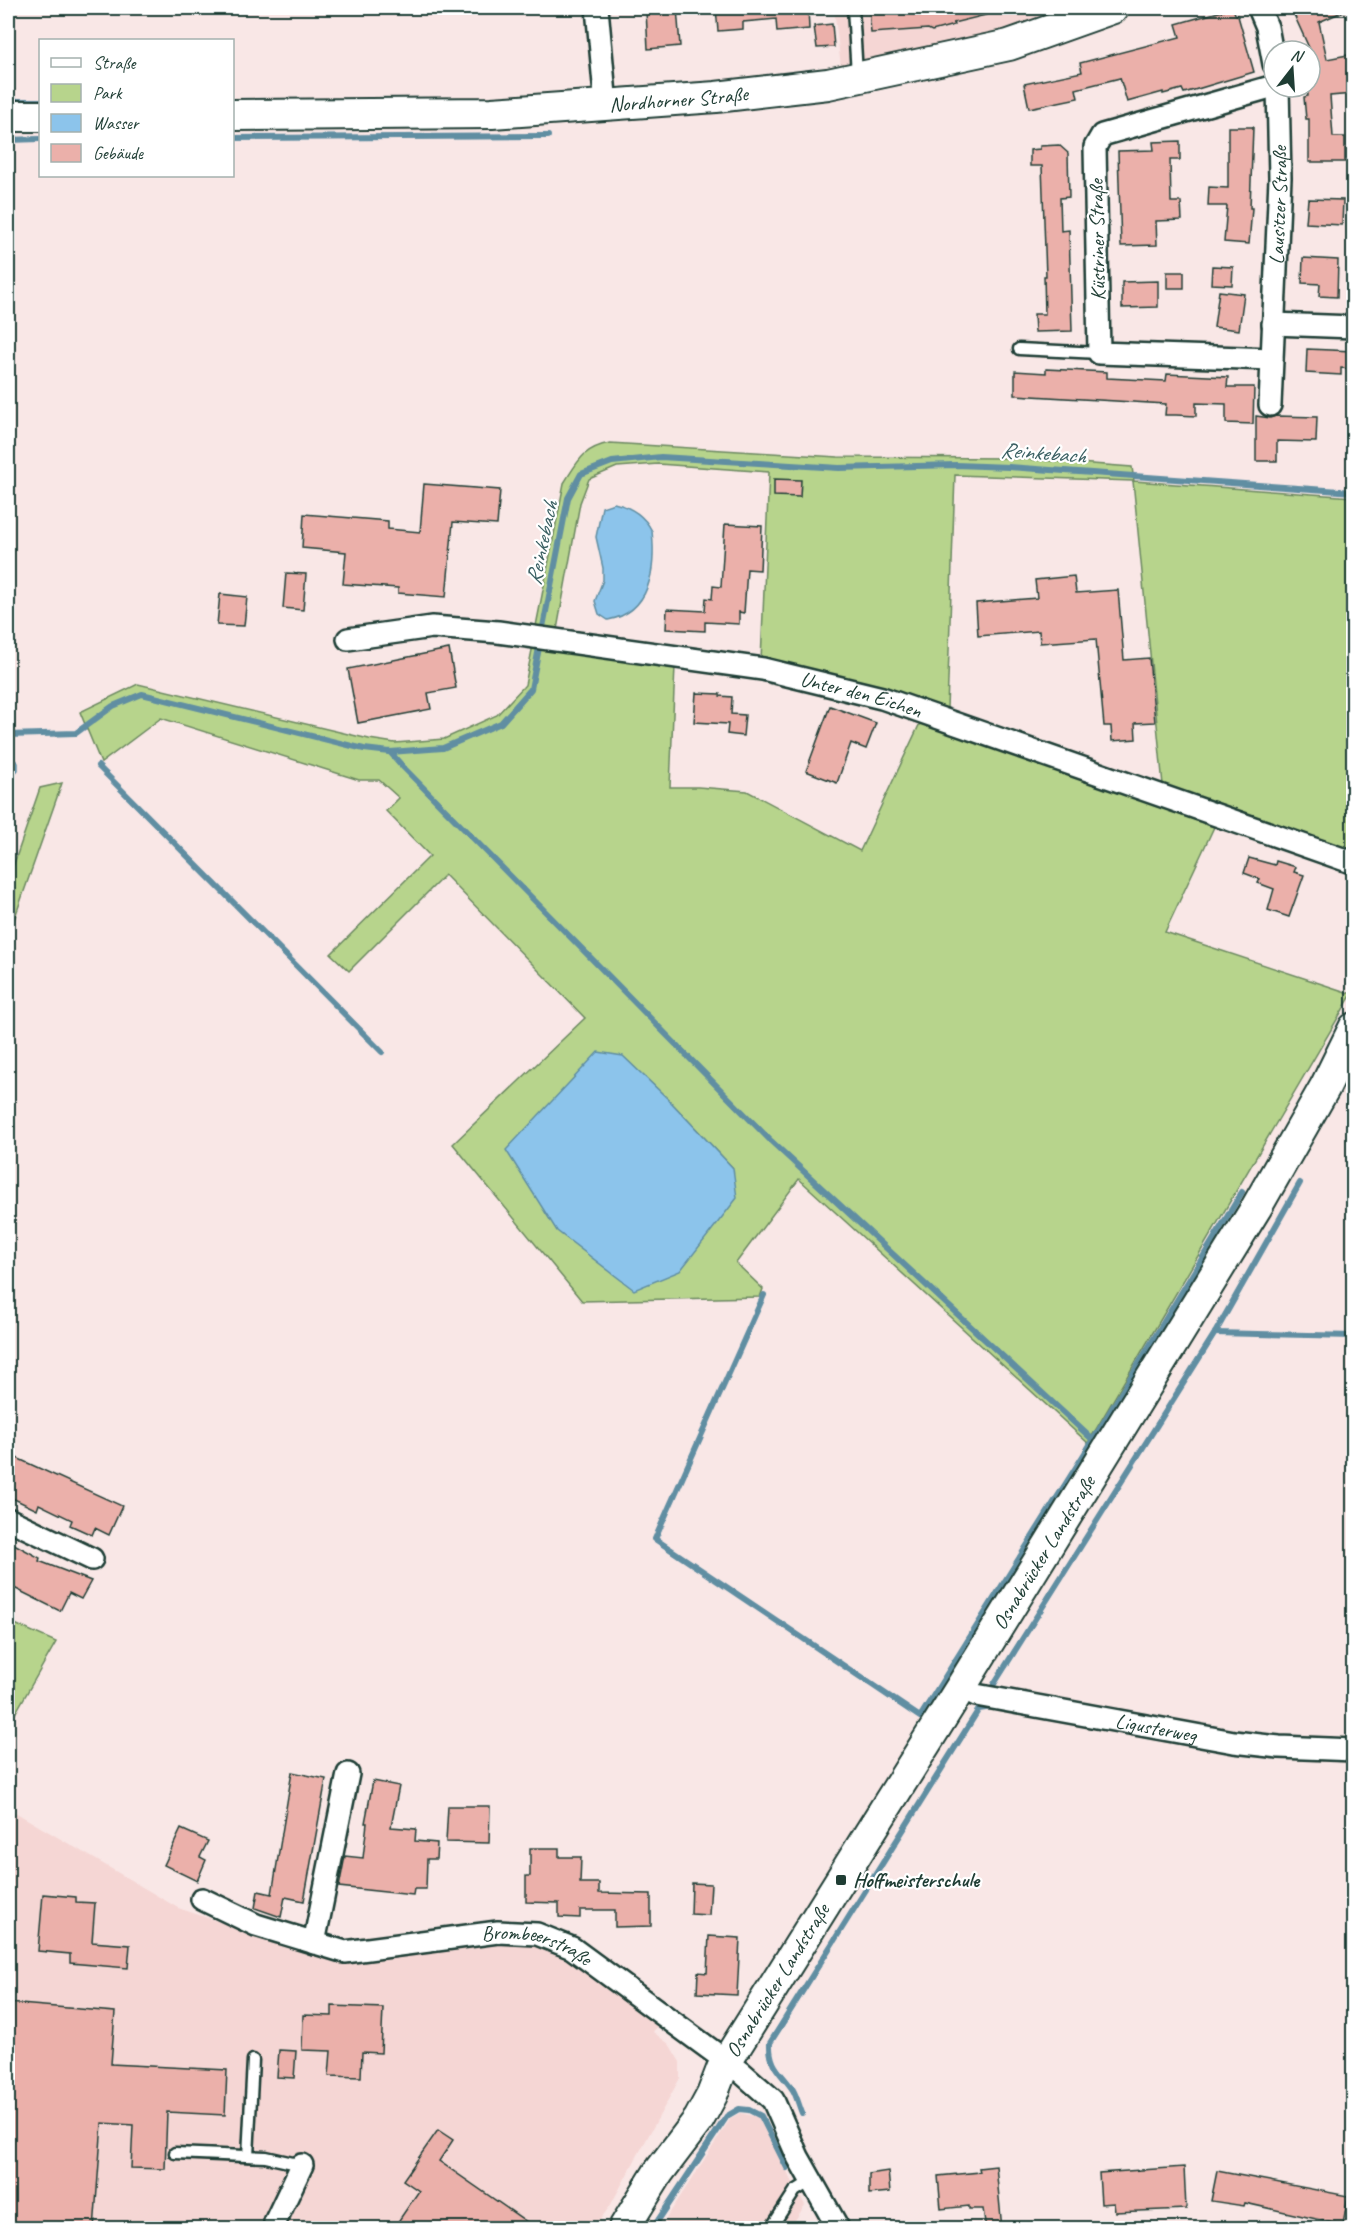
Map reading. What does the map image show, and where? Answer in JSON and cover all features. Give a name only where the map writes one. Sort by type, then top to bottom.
[{"type":"street","points":[[597,8],[606,106]]},
{"type":"street","name":"Nordhorner Straße","points":[[234,115],[492,113],[716,97],[828,84],[1009,45],[1113,8]]},
{"type":"street","points":[[1259,8],[1269,39]]},
{"type":"street","name":"Küstriner Straße","points":[[1099,353],[1095,147],[1102,135],[1262,88]]},
{"type":"street","name":"Lausitzer Straße","points":[[1270,405],[1280,178],[1278,99]]},
{"type":"street","points":[[8,116],[39,116]]},
{"type":"street","points":[[1273,324],[1353,327]]},
{"type":"street","points":[[1099,353],[1272,359]]},
{"type":"street","name":"Unter den Eichen","points":[[348,639],[432,627],[524,636],[763,669],[882,698],[1353,863]]},
{"type":"street","name":"Osnabrücker Landstraße","points":[[624,2229],[658,2173],[684,2109],[725,2066],[961,1687],[1256,1208],[1325,1087],[1353,1028]]},
{"type":"street","points":[[8,1519],[92,1559]]},
{"type":"street","name":"Ligusterweg","points":[[961,1687],[976,1695],[1234,1742],[1280,1747],[1353,1750]]},
{"type":"street","points":[[314,1943],[348,1774]]},
{"type":"street","name":"Brombeerstraße","points":[[202,1899],[256,1925],[345,1952],[498,1932],[537,1934],[572,1948],[725,2066],[773,2100],[811,2181],[838,2229]]},
{"type":"street","points":[[275,2229],[275,2222],[302,2165]]},
{"type":"lane","points":[[852,8],[857,78]]},
{"type":"lane","points":[[1019,349],[1099,353]]},
{"type":"lane","points":[[248,2156],[253,2060]]},
{"type":"lane","points":[[175,2153],[266,2157],[302,2165]]},
{"type":"lane","points":[[771,2229],[795,2192],[811,2181]]},
{"type":"shaded area","points":[[834,8],[1067,8],[1004,29],[841,67]]},
{"type":"shaded area","points":[[8,1808],[178,1908],[343,1963],[502,1943],[534,1945],[568,1957],[658,2025],[653,2032],[669,2044],[680,2062],[680,2078],[610,2206],[594,2228],[8,2228]]},
{"type":"shaded area","points":[[740,2113],[758,2117],[805,2205],[790,2228],[660,2228],[731,2118]]},
{"type":"green space","points":[[610,443],[838,457],[1011,458],[1132,467],[1134,481],[1353,497],[1353,851],[1163,785],[1133,481],[955,475],[947,709],[885,688],[761,661],[769,472],[658,464],[617,467],[589,479],[580,503],[556,635],[535,631],[564,483],[587,452]]},
{"type":"green space","points":[[533,645],[675,666],[670,787],[747,791],[860,851],[921,721],[1214,827],[1165,932],[1352,994],[1088,1443],[799,1179],[736,1263],[763,1289],[760,1297],[582,1301],[453,1144],[585,1018],[445,875],[349,971],[331,954],[430,856],[386,811],[399,798],[379,780],[359,780],[161,718],[101,763],[80,712],[138,684],[369,739],[395,743],[444,739],[497,715],[525,685]],"holes":[[[622,1056],[668,1099],[733,1168]]]},
{"type":"green space","points":[[62,783],[8,937],[8,881],[40,788]]},
{"type":"green space","points":[[8,1621],[56,1642],[8,1726]]},
{"type":"water","points":[[614,503],[636,512],[649,525],[652,531],[653,559],[648,586],[642,598],[634,608],[608,620],[599,614],[595,601],[603,580],[603,568],[596,537],[602,507]]},
{"type":"water","points":[[8,757],[12,757],[18,763],[18,770],[8,780]]},
{"type":"water","points":[[598,1052],[623,1056],[668,1099],[733,1168],[737,1198],[680,1271],[634,1290],[557,1231],[506,1150]]},
{"type":"building","points":[[677,8],[680,46],[648,49],[646,11]]},
{"type":"building","points":[[716,8],[808,8],[809,29],[777,32],[776,19],[743,22],[743,29],[718,31]]},
{"type":"building","points":[[869,8],[989,8],[990,14],[932,31],[928,29],[871,33]]},
{"type":"building","points":[[1233,8],[1238,16],[1254,72],[1184,93],[1182,89],[1163,94],[1163,92],[1127,102],[1120,78],[1076,89],[1078,98],[1029,108],[1024,84],[1082,72],[1080,63],[1180,37],[1176,24]]},
{"type":"building","points":[[1291,8],[1351,8],[1319,22],[1327,59],[1353,54],[1353,94],[1330,96],[1333,137],[1345,137],[1345,162],[1309,162],[1309,119],[1306,119],[1304,99],[1322,99],[1322,39],[1305,39]]},
{"type":"building","points":[[832,24],[834,47],[817,48],[814,26]]},
{"type":"building","points":[[1228,127],[1253,127],[1249,244],[1224,242],[1227,206],[1208,206],[1209,187],[1228,188]]},
{"type":"building","points":[[1180,141],[1180,160],[1170,160],[1171,202],[1181,202],[1182,220],[1156,221],[1157,245],[1121,246],[1118,151],[1154,150],[1153,142]]},
{"type":"building","points":[[1059,145],[1068,153],[1069,197],[1060,198],[1061,231],[1069,230],[1072,331],[1035,332],[1034,314],[1045,314],[1044,276],[1046,276],[1042,166],[1030,166],[1030,150],[1040,149],[1040,146]]},
{"type":"building","points":[[1308,199],[1343,200],[1342,225],[1306,223]]},
{"type":"building","points":[[1303,258],[1338,260],[1337,297],[1319,296],[1320,284],[1302,283]]},
{"type":"building","points":[[1212,266],[1233,267],[1232,285],[1211,284]]},
{"type":"building","points":[[1167,272],[1184,272],[1184,288],[1167,288]]},
{"type":"building","points":[[1158,281],[1158,307],[1122,308],[1122,282]]},
{"type":"building","points":[[1219,291],[1244,294],[1239,330],[1214,327]]},
{"type":"building","points":[[1307,349],[1353,351],[1353,369],[1341,368],[1341,375],[1306,373]]},
{"type":"building","points":[[1046,369],[1107,372],[1107,378],[1166,381],[1167,374],[1228,377],[1227,387],[1254,387],[1253,424],[1226,423],[1226,404],[1196,403],[1196,416],[1165,415],[1166,404],[1015,395],[1015,371],[1046,373]]},
{"type":"building","points":[[1256,416],[1317,417],[1316,442],[1277,441],[1277,461],[1256,461]]},
{"type":"building","points":[[774,479],[801,480],[800,497],[774,496]]},
{"type":"building","points":[[424,484],[500,490],[497,525],[453,522],[446,597],[398,593],[398,588],[343,584],[346,552],[302,548],[304,514],[388,521],[388,529],[420,532]]},
{"type":"building","points":[[725,524],[762,526],[760,570],[747,569],[744,613],[739,612],[739,624],[705,622],[705,631],[666,629],[667,609],[705,611],[706,598],[712,599],[713,586],[721,587]]},
{"type":"building","points":[[286,573],[306,574],[303,610],[283,608]]},
{"type":"building","points":[[1074,576],[1076,593],[1118,590],[1124,660],[1149,658],[1155,722],[1135,723],[1136,739],[1112,741],[1111,726],[1104,726],[1096,639],[1040,643],[1039,631],[978,636],[976,603],[1037,598],[1035,580]]},
{"type":"building","points":[[220,594],[247,597],[244,626],[217,625]]},
{"type":"building","points":[[449,649],[456,688],[428,693],[431,709],[358,723],[348,669]]},
{"type":"building","points":[[696,693],[732,697],[731,714],[745,715],[743,736],[727,734],[728,724],[694,722]]},
{"type":"building","points":[[830,706],[876,723],[866,749],[851,743],[837,783],[806,771]]},
{"type":"building","points":[[1249,858],[1275,865],[1276,861],[1296,867],[1294,872],[1304,875],[1289,917],[1268,910],[1274,889],[1258,883],[1260,879],[1244,873]]},
{"type":"building","points":[[8,1454],[122,1506],[109,1535],[95,1528],[92,1535],[70,1525],[72,1520],[39,1504],[37,1510],[8,1496]]},
{"type":"building","points":[[14,1544],[40,1558],[39,1561],[91,1581],[81,1599],[69,1593],[60,1611],[8,1585],[8,1558]]},
{"type":"building","points":[[292,1772],[326,1779],[304,1901],[285,1897],[281,1917],[255,1908],[258,1891],[272,1894]]},
{"type":"building","points":[[373,1781],[399,1786],[391,1827],[416,1829],[415,1841],[437,1843],[436,1859],[427,1859],[426,1889],[414,1889],[413,1895],[339,1887],[345,1856],[363,1858],[367,1823],[365,1823]]},
{"type":"building","points":[[448,1806],[490,1806],[489,1843],[446,1842]]},
{"type":"building","points":[[181,1829],[208,1841],[200,1857],[206,1860],[197,1881],[164,1865]]},
{"type":"building","points":[[530,1848],[559,1848],[559,1857],[581,1857],[580,1883],[599,1883],[599,1893],[651,1894],[651,1926],[615,1927],[615,1910],[580,1910],[580,1918],[559,1917],[559,1903],[526,1902],[526,1876],[530,1876]]},
{"type":"building","points":[[692,1883],[711,1884],[709,1915],[691,1914]]},
{"type":"building","points":[[43,1894],[76,1897],[76,1902],[95,1903],[92,1942],[130,1945],[128,1968],[70,1963],[70,1954],[38,1951]]},
{"type":"building","points":[[709,1936],[740,1938],[737,1995],[697,1993],[698,1972],[707,1973]]},
{"type":"building","points":[[8,2003],[115,2012],[111,2064],[227,2070],[225,2115],[167,2112],[165,2169],[131,2168],[133,2125],[102,2123],[94,2229],[8,2229]]},
{"type":"building","points":[[332,2006],[383,2008],[381,2053],[362,2052],[361,2077],[329,2076],[331,2051],[302,2050],[303,2015],[332,2016]]},
{"type":"building","points":[[279,2050],[296,2051],[294,2078],[277,2077]]},
{"type":"building","points":[[438,2130],[453,2140],[439,2161],[537,2229],[393,2229],[419,2191],[403,2180]]},
{"type":"building","points":[[996,2166],[1002,2229],[986,2229],[983,2209],[969,2209],[969,2206],[941,2209],[938,2176],[980,2172],[979,2168]]},
{"type":"building","points":[[1184,2167],[1186,2209],[1115,2212],[1114,2203],[1101,2204],[1099,2173]]},
{"type":"building","points":[[888,2171],[890,2192],[869,2194],[869,2174]]},
{"type":"building","points":[[1217,2171],[1348,2196],[1343,2225],[1245,2203],[1244,2206],[1211,2201]]},
{"type":"waterway","points":[[8,101],[39,101]]},
{"type":"waterway","points":[[234,138],[548,136]]},
{"type":"waterway","points":[[8,140],[39,139]]},
{"type":"waterway","name":"Reinkebach","points":[[8,735],[76,733],[113,706],[142,694],[364,749],[390,752],[443,748],[501,723],[531,689],[568,498],[581,474],[612,462],[661,457],[839,468],[956,465],[1009,467],[1354,492]]},
{"type":"waterway","points":[[390,752],[771,1141],[1093,1440]]},
{"type":"waterway","points":[[98,766],[382,1052]]},
{"type":"waterway","points":[[994,1684],[1215,1333],[1300,1183]]},
{"type":"waterway","points":[[764,1295],[655,1539],[920,1717],[1093,1440],[1242,1192]]},
{"type":"waterway","points":[[1215,1333],[1354,1336]]},
{"type":"waterway","points":[[802,2113],[793,2090],[771,2058],[770,2043],[979,1709],[992,1707]]},
{"type":"waterway","points":[[653,2228],[727,2116],[739,2109],[749,2110],[761,2116],[787,2168]]},
{"type":"place","name":"Hoffmeisterschule","points":[[841,1880]]}]
